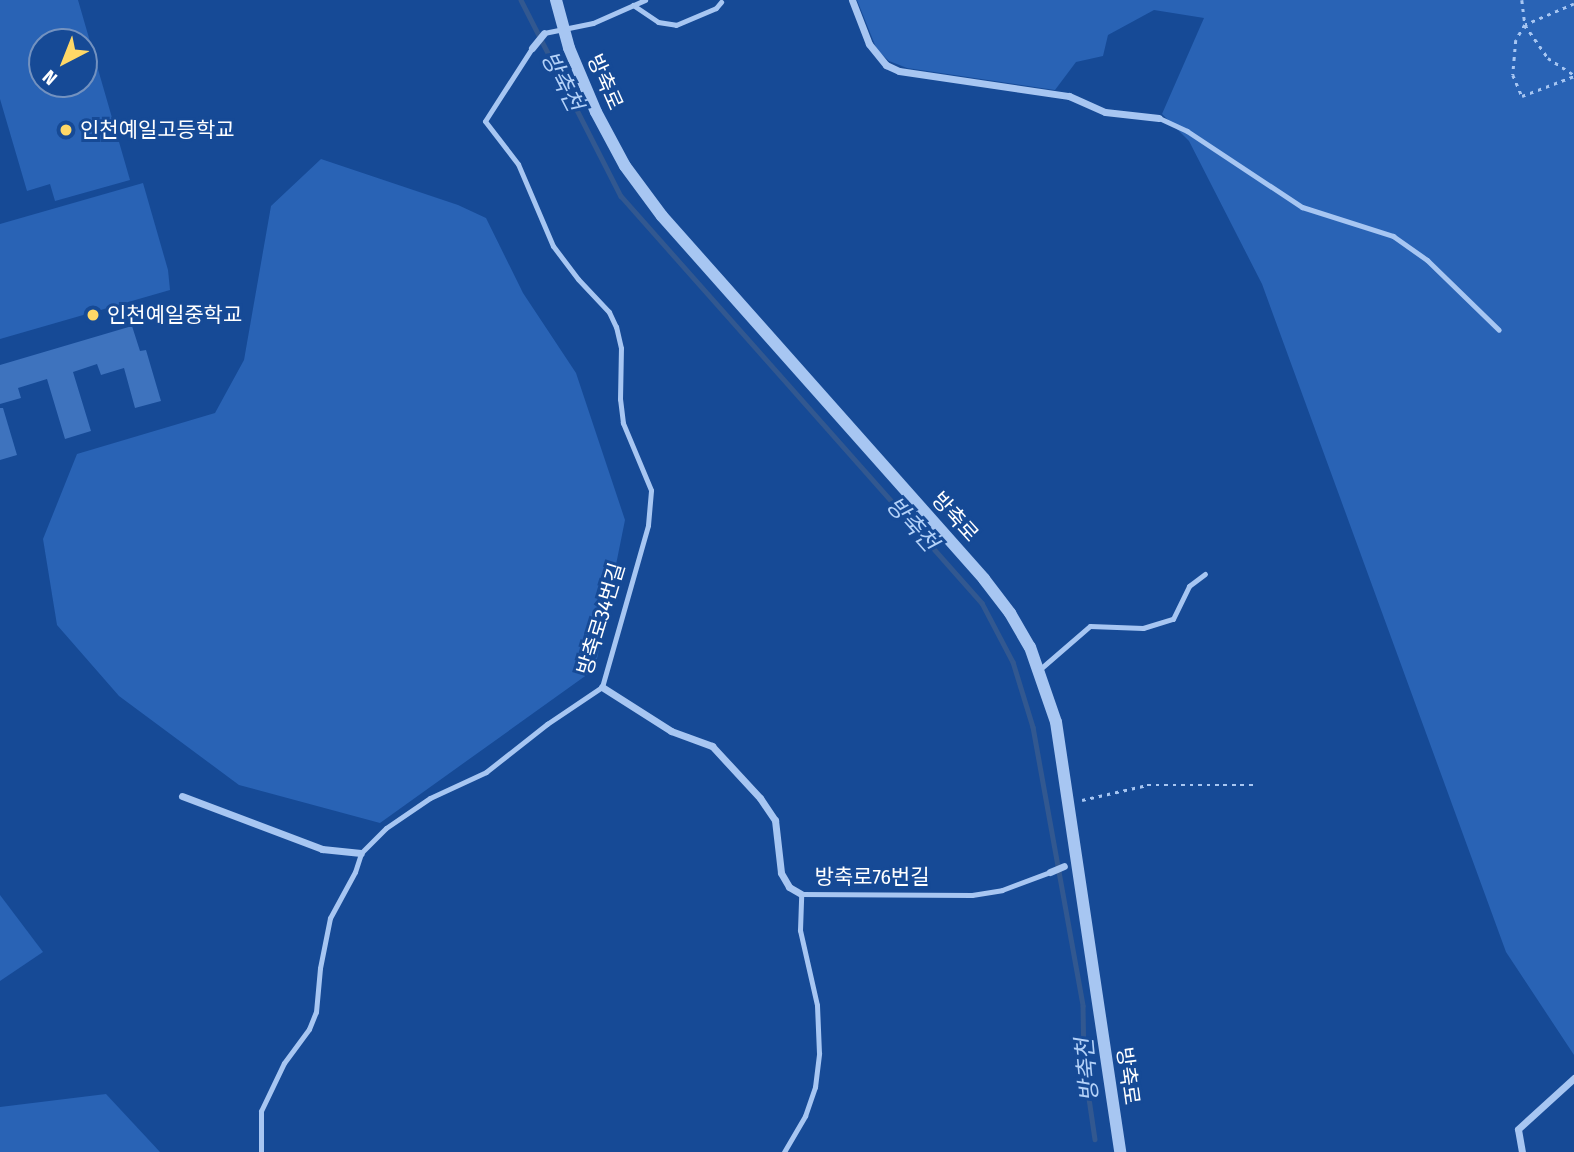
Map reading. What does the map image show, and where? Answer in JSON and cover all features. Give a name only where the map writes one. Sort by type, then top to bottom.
[{"type":"street","name":"방축로","points":[[556,0],[564,29],[596,112],[625,166],[662,216],[984,579],[1010,613],[1039,670],[1056,722],[1120,1152]]},
{"type":"street","points":[[852,0],[869,44],[886,65],[899,71],[1069,96],[1105,112],[1159,118]]},
{"type":"street","name":"방축로34번길","points":[[532,48],[544,33]]},
{"type":"street","points":[[602,687],[671,731],[712,746],[775,820],[781,873],[789,887],[801,894]]},
{"type":"street","points":[[182,796],[322,849],[361,853]]},
{"type":"street","name":"방축로76번길","points":[[1050,872],[1063,866]]},
{"type":"street","points":[[1522,1152],[1518,1129],[1574,1078]]},
{"type":"lane","name":"방축로34번길","points":[[544,33],[593,23],[645,0]]},
{"type":"lane","points":[[633,5],[659,22],[676,25],[716,8],[721,2]]},
{"type":"lane","name":"방축로34번길","points":[[261,1152],[261,1111],[284,1063],[309,1029],[316,1012],[320,968],[330,918],[355,872],[361,853],[386,828],[430,799],[486,772],[547,724],[602,687],[648,525],[651,490],[623,423],[620,400],[621,348],[616,327],[609,312],[578,279],[553,246],[518,164],[485,121],[532,48]]},
{"type":"lane","points":[[1159,118],[1186,131],[1302,207],[1393,236],[1427,260],[1499,330]]},
{"type":"lane","points":[[1039,670],[1090,625],[1143,628],[1173,619],[1181,608],[1189,586],[1205,574]]},
{"type":"lane","name":"방축로76번길","points":[[1063,866],[1076,857]]},
{"type":"lane","name":"방축로76번길","points":[[784,1152],[805,1115],[815,1087],[819,1053],[817,1005],[800,930],[801,894],[972,895],[1002,890],[1050,872]]},
{"type":"path","points":[[1522,0],[1525,25],[1548,58],[1574,76]]},
{"type":"path","points":[[1574,4],[1525,25],[1516,40],[1513,75],[1522,96],[1574,76]]},
{"type":"path","points":[[1068,804],[1147,785],[1255,785]]},
{"type":"shaded area","name":"인천예일고등학교","points":[[0,0],[78,0],[86,28],[28,28],[28,98],[98,98],[98,69],[130,180],[55,201],[50,184],[27,191],[0,99]]},
{"type":"shaded area","points":[[857,0],[1574,0],[1574,1055],[1506,952],[1262,284],[1189,141],[1162,114],[1204,18],[1154,10],[1108,35],[1103,56],[1076,62],[1055,90],[907,68],[889,61],[877,50]]},
{"type":"shaded area","points":[[321,159],[458,205],[486,218],[523,293],[576,373],[625,520],[595,669],[380,823],[239,785],[119,696],[57,625],[43,539],[77,454],[215,413],[244,360],[271,206]]},
{"type":"shaded area","points":[[143,183],[168,270],[170,290],[0,339],[0,224]]},
{"type":"shaded area","points":[[0,895],[43,952],[0,981]]},
{"type":"shaded area","points":[[106,1094],[160,1152],[0,1152],[0,1107]]},
{"type":"building","points":[[132,326],[140,351],[146,350],[161,401],[135,408],[124,368],[101,375],[97,364],[73,372],[91,431],[65,439],[47,379],[18,388],[21,398],[0,404],[0,365]]},
{"type":"building","points":[[0,408],[3,408],[17,455],[0,460]]},
{"type":"waterway","name":"방축천","points":[[521,0],[621,196],[982,603],[1013,662],[1033,727],[1083,1006],[1084,1064],[1095,1139]]},
{"type":"place","name":"인천예일고등학교","points":[[66,130]]},
{"type":"place","name":"인천예일중학교","points":[[93,315]]}]
